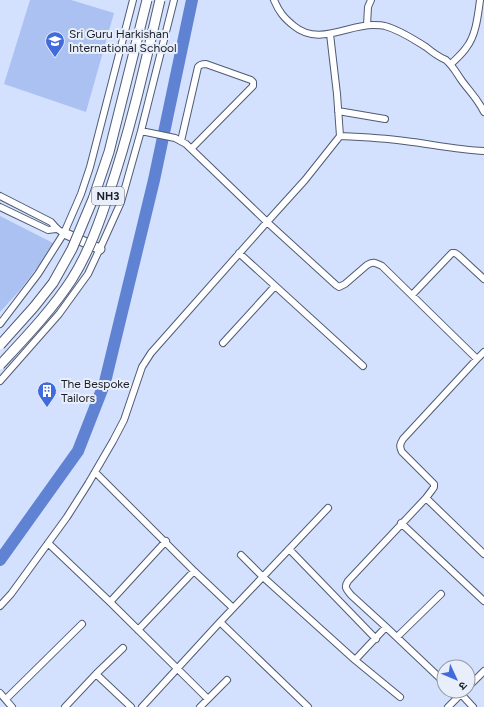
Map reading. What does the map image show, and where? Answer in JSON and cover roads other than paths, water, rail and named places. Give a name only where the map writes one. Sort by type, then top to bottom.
[{"type":"highway","name":"NH3","points":[[0,346],[53,283],[72,249],[93,199],[109,152],[147,0]]},
{"type":"highway","name":"NH3","points":[[0,365],[53,304],[84,258],[104,209],[120,161],[129,130],[160,0]]},
{"type":"highway","points":[[60,231],[100,249]]},
{"type":"street","points":[[0,324],[38,274],[81,194],[90,167],[134,0]]},
{"type":"street","points":[[0,381],[59,314],[88,274],[100,249],[121,202],[141,131],[174,0]]},
{"type":"street","points":[[274,0],[282,15],[297,29],[307,34],[330,34],[367,25],[384,25],[395,29],[423,45],[451,64],[462,82],[480,103],[484,112]]},
{"type":"street","points":[[367,25],[368,7],[371,0]]},
{"type":"street","points":[[451,64],[469,44],[476,27],[480,0]]},
{"type":"street","points":[[0,606],[11,594],[78,501],[124,420],[145,360],[266,222],[305,180],[340,136],[330,34]]},
{"type":"street","points":[[181,141],[198,67],[200,65],[206,64],[251,80],[253,82],[253,86],[191,149]]},
{"type":"street","points":[[338,111],[385,119]]},
{"type":"street","points":[[141,131],[175,138],[181,141],[336,286],[338,287],[345,284],[371,262],[382,266],[477,359]]},
{"type":"street","points":[[340,136],[390,139],[464,150],[484,151]]},
{"type":"street","points":[[0,196],[51,222],[60,231]]},
{"type":"street","points":[[0,207],[48,230],[60,231]]},
{"type":"street","points":[[239,253],[363,366]]},
{"type":"street","points":[[412,295],[452,253],[458,255],[484,279]]},
{"type":"street","points":[[223,343],[275,286]]},
{"type":"street","points":[[436,674],[351,595],[346,588],[346,585],[348,580],[426,498],[434,487],[434,484],[402,452],[400,444],[484,352]]},
{"type":"street","points":[[95,472],[233,608]]},
{"type":"street","points":[[426,498],[484,554]]},
{"type":"street","points":[[142,707],[328,508]]},
{"type":"street","points":[[402,523],[484,601]]},
{"type":"street","points":[[110,602],[166,541]]},
{"type":"street","points":[[48,543],[208,699]]},
{"type":"street","points":[[289,549],[376,639]]},
{"type":"street","points":[[241,554],[263,576],[356,660],[400,697]]},
{"type":"street","points":[[138,630],[194,571]]},
{"type":"street","points":[[397,637],[441,594]]},
{"type":"street","points":[[220,622],[308,707]]},
{"type":"street","points":[[6,699],[82,624]]},
{"type":"street","points":[[356,660],[386,628]]},
{"type":"street","points":[[65,707],[123,648]]},
{"type":"street","points":[[476,678],[484,670]]},
{"type":"street","points":[[96,674],[131,707]]},
{"type":"street","points":[[200,707],[227,680]]},
{"type":"street","points":[[0,693],[12,707]]},
{"type":"street","points":[[448,707],[456,699]]},
{"type":"street","points":[[466,699],[473,707]]},
{"type":"waterway","points":[[0,560],[78,451],[105,382],[154,180],[192,0]]},
{"type":"place","name":"Sri Guru Harkishan International School","points":[[55,58]]},
{"type":"place","name":"The Bespoke Tailors","points":[[47,408]]}]
